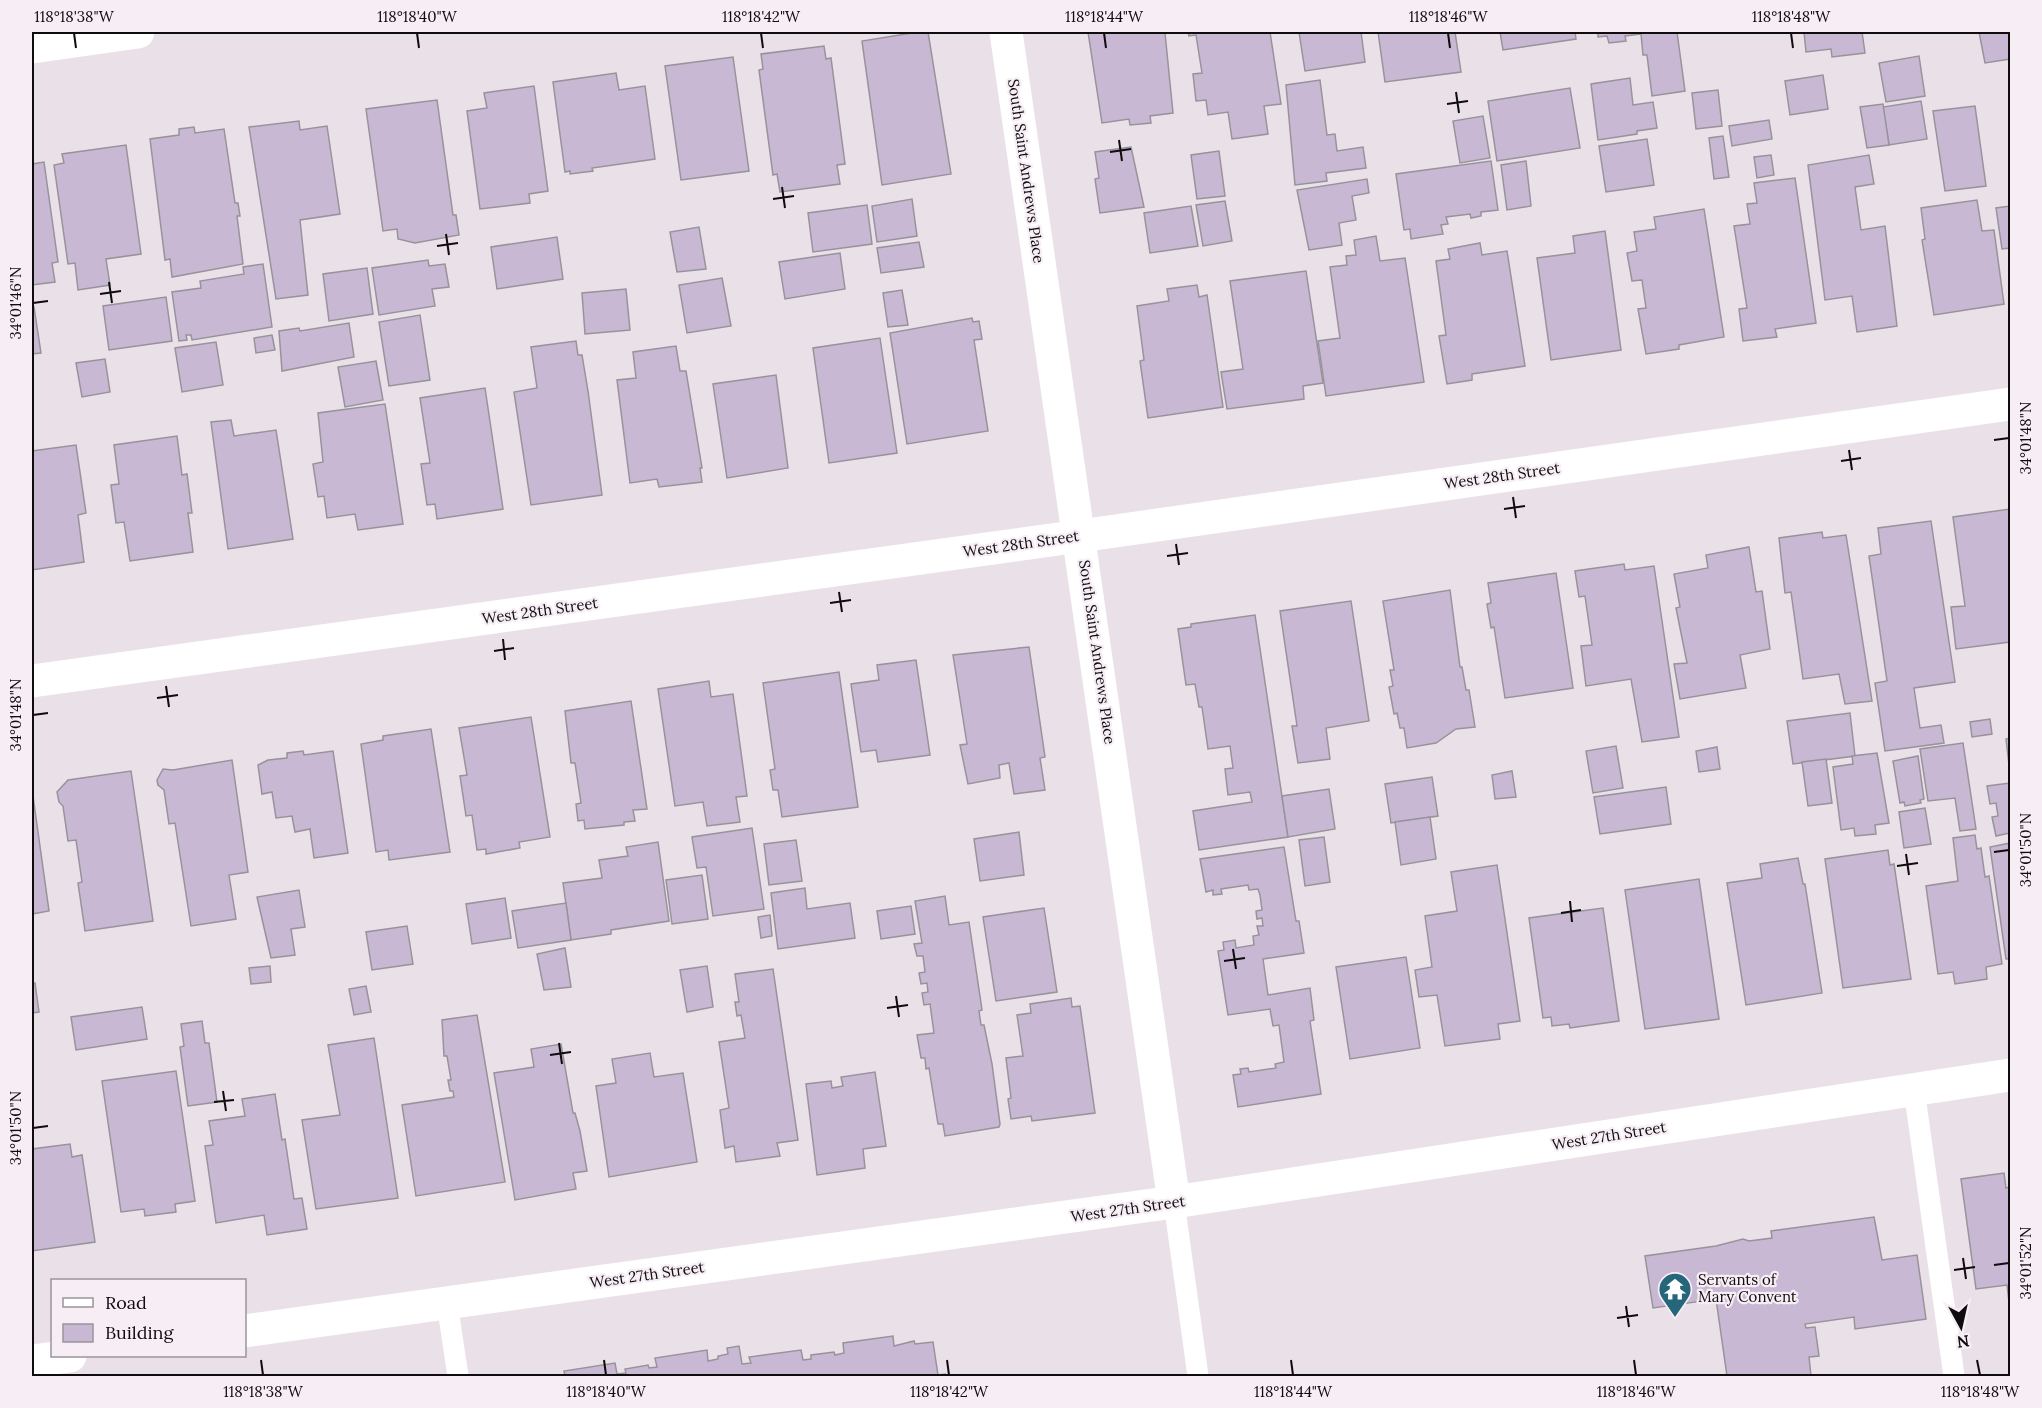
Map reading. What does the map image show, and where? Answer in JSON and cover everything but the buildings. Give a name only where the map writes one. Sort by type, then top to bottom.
[{"type":"street","points":[[32,47],[138,32]]},
{"type":"street","name":"South Saint Andrews Place","points":[[1006,32],[1174,1202]]},
{"type":"street","name":"West 28th Street","points":[[32,681],[2010,404]]},
{"type":"street","name":"West 27th Street","points":[[246,1331],[1174,1202],[2010,1075]]},
{"type":"street","points":[[32,1361],[62,1357]]},
{"type":"lane","points":[[1914,1089],[1954,1377]]},
{"type":"lane","points":[[1174,1202],[1198,1377]]},
{"type":"lane","points":[[447,1303],[458,1377]]},
{"type":"place","name":"Servants of Mary Convent","points":[[1675,1318]]}]
